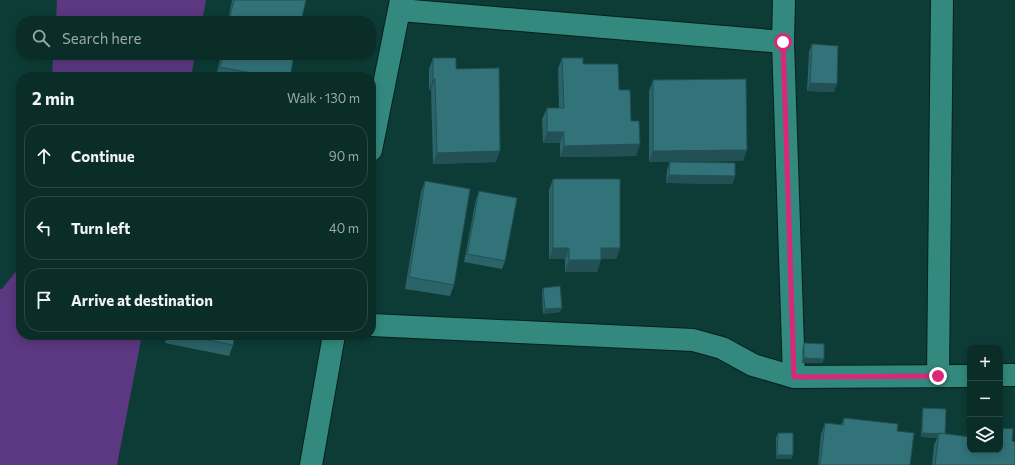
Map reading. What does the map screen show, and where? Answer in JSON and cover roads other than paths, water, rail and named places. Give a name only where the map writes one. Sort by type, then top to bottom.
[{"type":"street","points":[[784,0],[783,42],[794,377]]},
{"type":"street","points":[[938,376],[942,0]]},
{"type":"street","points":[[376,125],[400,5],[783,42]]},
{"type":"street","points":[[376,324],[693,340],[722,348],[753,365],[794,377],[967,376]]},
{"type":"street","points":[[311,465],[333,340]]},
{"type":"street","points":[[1003,375],[1015,375]]}]
